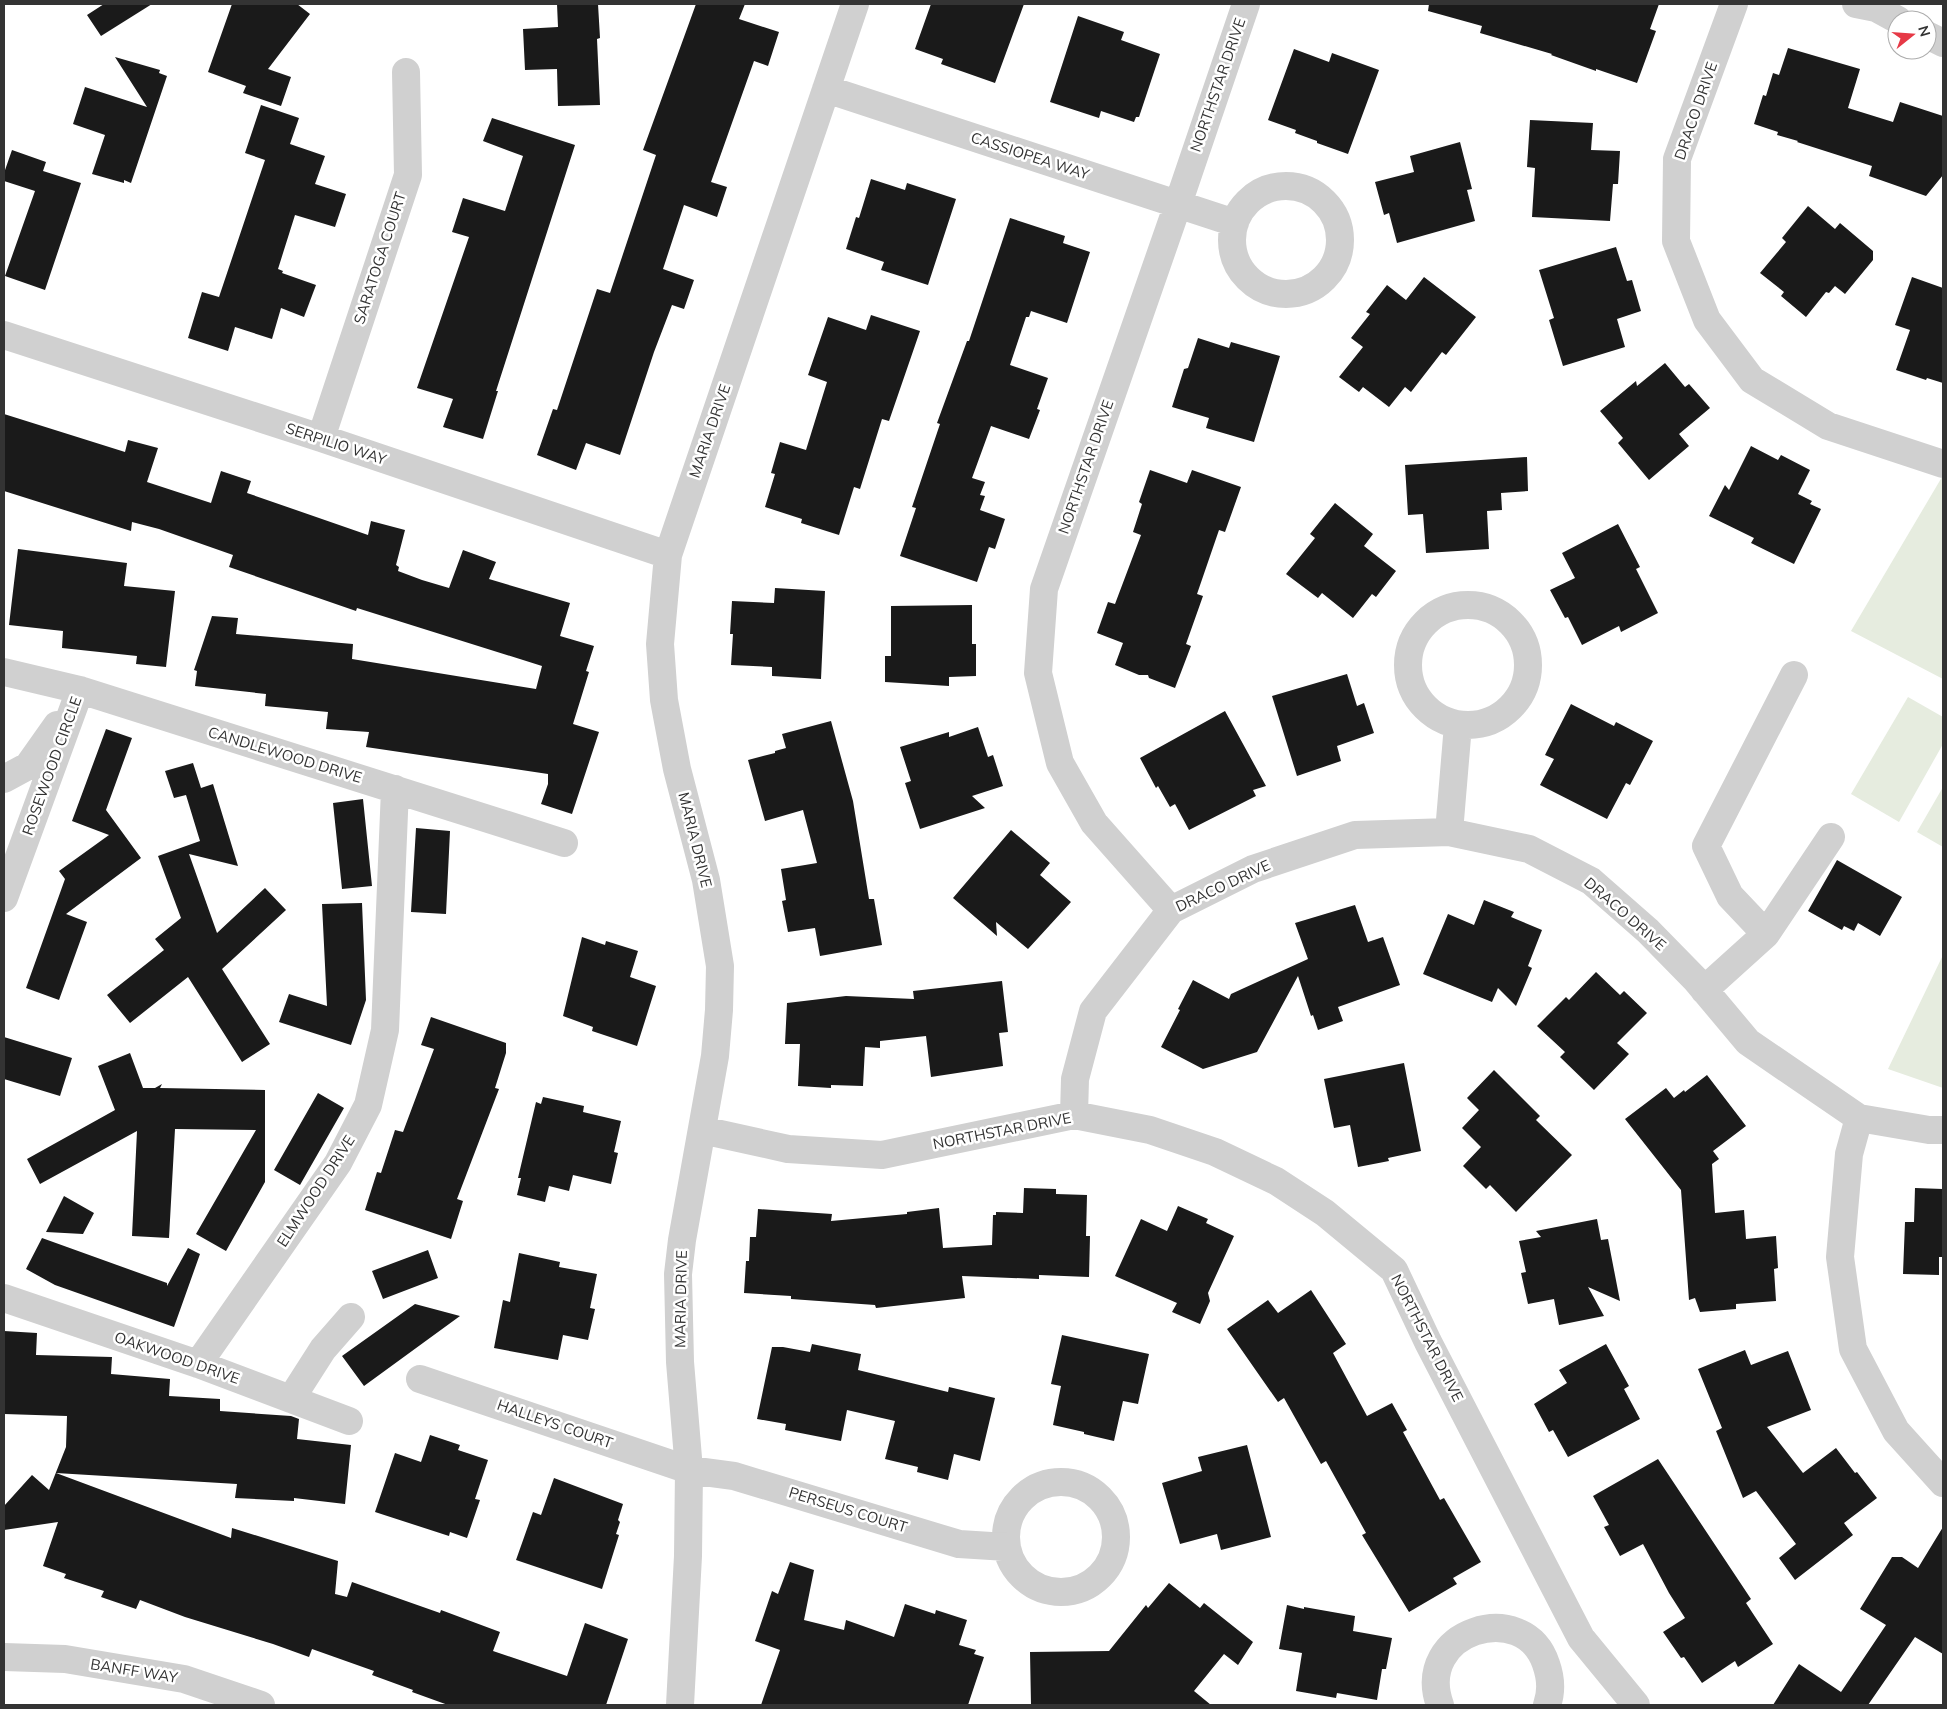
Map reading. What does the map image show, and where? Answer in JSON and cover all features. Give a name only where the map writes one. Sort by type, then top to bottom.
[{"type":"street","name":"MARIA DRIVE","points":[[680,1705],[688,1556],[689,1470],[680,1362],[678,1274],[682,1240],[716,1046],[720,966],[706,880],[677,769],[664,700],[660,644],[668,555],[855,4]]},
{"type":"street","name":"NORTHSTAR DRIVE","points":[[1171,910],[1094,823],[1060,763],[1038,673],[1044,589],[1246,4]]},
{"type":"street","name":"DRACO DRIVE","points":[[1734,4],[1676,159],[1676,241],[1707,320],[1752,380],[1819,421],[1828,426],[1943,464]]},
{"type":"street","points":[[1856,4],[1876,8],[1887,14]]},
{"type":"street","name":"SARATOGA COURT","points":[[321,438],[408,175],[406,72]]},
{"type":"street","name":"CASSIOPEA WAY","points":[[826,89],[1235,223]]},
{"type":"street","name":"SERPILIO WAY","points":[[4,335],[321,438],[668,555]]},
{"type":"street","points":[[1458,606],[1479,606],[1499,614],[1514,627],[1524,645],[1528,666],[1524,686],[1514,704],[1498,718],[1479,724],[1458,725],[1440,719],[1420,701],[1408,676],[1408,658],[1413,640],[1418,632],[1423,625],[1439,612],[1458,606]]},
{"type":"street","name":"CANDLEWOOD DRIVE","points":[[4,672],[80,690],[564,843]]},
{"type":"street","points":[[1766,934],[1730,896],[1706,846],[1794,675]]},
{"type":"street","name":"ROSEWOOD CIRCLE","points":[[4,779],[28,766],[80,690]]},
{"type":"street","name":"ROSEWOOD CIRCLE","points":[[4,898],[80,690]]},
{"type":"street","points":[[1449,832],[1458,725]]},
{"type":"street","name":"ELMWOOD DRIVE","points":[[198,1364],[338,1163],[368,1105],[385,1030],[395,789]]},
{"type":"street","name":"DRACO DRIVE","points":[[1074,1116],[1075,1079],[1093,1011],[1171,910],[1253,869],[1355,835],[1449,832],[1529,849],[1591,881],[1648,931],[1704,990],[1748,1042],[1859,1118],[1929,1130],[1943,1130]]},
{"type":"street","points":[[1704,990],[1766,934],[1831,837]]},
{"type":"street","name":"NORTHSTAR DRIVE","points":[[702,1130],[788,1149],[882,1155],[1074,1116],[1150,1130],[1215,1152],[1267,1177],[1325,1212],[1394,1270],[1428,1342],[1581,1638],[1636,1705]]},
{"type":"street","points":[[1859,1118],[1849,1154],[1840,1257],[1852,1349],[1896,1431],[1943,1482]]},
{"type":"street","name":"OAKWOOD DRIVE","points":[[4,1298],[198,1364],[350,1421]]},
{"type":"street","points":[[291,1399],[324,1349],[351,1317]]},
{"type":"street","name":"HALLEYS COURT","points":[[420,1379],[689,1470]]},
{"type":"street","name":"PERSEUS COURT","points":[[689,1470],[734,1476],[959,1544],[1007,1546]]},
{"type":"street","points":[[1068,1481],[1085,1486],[1099,1496],[1110,1510],[1116,1526],[1117,1544],[1112,1560],[1102,1575],[1088,1586],[1072,1592],[1054,1592],[1038,1587],[1024,1577],[1013,1563],[1007,1546],[1007,1529],[1011,1512],[1021,1498],[1035,1488],[1051,1482],[1068,1481]]},
{"type":"street","points":[[1440,1705],[1437,1696],[1436,1677],[1442,1658],[1453,1644],[1468,1634],[1484,1628],[1502,1628],[1520,1634],[1534,1644],[1544,1659],[1551,1678],[1550,1697],[1547,1705]]},
{"type":"street","points":[[1544,1659],[1581,1638]]},
{"type":"street","name":"BANFF WAY","points":[[4,1657],[65,1659],[184,1679],[261,1705]]},
{"type":"shaded area","points":[[1943,478],[1943,679],[1851,631]]},
{"type":"shaded area","points":[[1908,697],[1943,717],[1943,744],[1899,822],[1851,794]]},
{"type":"shaded area","points":[[1943,787],[1943,847],[1917,832]]},
{"type":"shaded area","points":[[1943,955],[1943,1088],[1888,1069]]},
{"type":"building","points":[[104,4],[152,4],[101,36],[87,15]]},
{"type":"building","points":[[232,4],[297,4],[310,14],[268,69],[291,77],[281,106],[243,93],[246,86],[208,72]]},
{"type":"building","points":[[557,4],[598,4],[600,38],[597,39],[600,105],[558,106],[557,69],[525,70],[523,29],[558,27]]},
{"type":"building","points":[[696,4],[745,4],[739,19],[779,32],[768,66],[754,61],[711,182],[727,187],[717,217],[684,205],[663,269],[694,280],[684,309],[672,305],[654,352],[620,455],[586,443],[576,470],[537,455],[553,409],[557,410],[597,289],[610,293],[656,155],[643,150]]},
{"type":"building","points":[[931,4],[1024,4],[995,83],[941,64],[943,59],[915,49]]},
{"type":"building","points":[[1429,4],[1659,4],[1650,29],[1656,31],[1637,83],[1596,69],[1596,71],[1552,54],[1480,33],[1482,26],[1428,11]]},
{"type":"building","points":[[1078,16],[1124,32],[1121,40],[1160,54],[1139,117],[1136,117],[1134,122],[1101,111],[1099,118],[1050,102]]},
{"type":"building","points":[[1788,48],[1860,69],[1848,108],[1893,122],[1900,102],[1943,116],[1943,175],[1926,196],[1869,176],[1872,166],[1777,135],[1778,132],[1754,124],[1763,95],[1766,96],[1773,73],[1779,75]]},
{"type":"building","points":[[1294,49],[1329,62],[1332,53],[1379,70],[1348,154],[1317,143],[1317,141],[1295,133],[1296,130],[1268,120]]},
{"type":"building","points":[[115,57],[160,70],[159,73],[167,76],[131,183],[124,180],[124,183],[92,174],[105,135],[73,124],[85,87],[147,107]]},
{"type":"building","points":[[261,105],[299,118],[290,144],[325,156],[315,184],[346,194],[335,227],[295,215],[278,269],[283,271],[282,273],[316,285],[304,317],[281,308],[272,339],[235,327],[228,351],[188,338],[202,292],[219,297],[265,160],[245,153]]},
{"type":"building","points":[[492,118],[575,145],[496,391],[498,391],[483,439],[443,427],[453,399],[417,388],[469,237],[452,232],[463,198],[505,211],[523,156],[483,141]]},
{"type":"building","points":[[1530,120],[1593,123],[1591,150],[1620,151],[1618,184],[1613,184],[1610,221],[1532,217],[1535,168],[1527,167]]},
{"type":"building","points":[[1460,142],[1472,189],[1467,190],[1475,221],[1397,243],[1389,213],[1384,215],[1375,182],[1414,172],[1410,156]]},
{"type":"building","points":[[12,150],[46,162],[43,171],[81,183],[45,290],[5,276],[35,191],[4,181],[4,173]]},
{"type":"building","points":[[871,179],[905,190],[907,183],[956,199],[928,285],[881,270],[884,262],[846,249],[856,217],[859,218]]},
{"type":"building","points":[[1808,206],[1835,229],[1840,223],[1873,251],[1873,260],[1845,294],[1835,286],[1829,293],[1826,292],[1806,317],[1781,296],[1784,292],[1760,273],[1786,242],[1782,238]]},
{"type":"building","points":[[1010,218],[1065,236],[1063,243],[1090,252],[1067,323],[1031,311],[1029,317],[1026,317],[1010,365],[1048,378],[1037,409],[1040,410],[1029,439],[991,426],[972,478],[985,482],[980,495],[985,496],[980,510],[1005,519],[995,549],[989,547],[977,582],[900,556],[916,508],[912,507],[940,424],[937,423],[967,341],[969,341]]},
{"type":"building","points":[[1616,247],[1627,281],[1632,280],[1641,311],[1617,319],[1625,347],[1563,366],[1549,320],[1554,318],[1539,270]]},
{"type":"building","points":[[1424,277],[1476,317],[1446,355],[1442,352],[1411,392],[1405,387],[1389,407],[1363,387],[1359,392],[1339,377],[1363,347],[1351,338],[1370,314],[1366,312],[1387,285],[1406,300]]},
{"type":"building","points":[[1912,277],[1943,288],[1943,383],[1927,378],[1926,380],[1896,370],[1910,330],[1895,325]]},
{"type":"building","points":[[871,315],[920,331],[889,421],[882,419],[860,489],[854,487],[839,535],[801,523],[802,519],[765,507],[775,474],[771,473],[780,442],[806,450],[827,382],[808,375],[828,317],[866,330]]},
{"type":"building","points":[[1198,338],[1229,348],[1231,342],[1280,356],[1254,442],[1206,428],[1209,418],[1172,407],[1184,369],[1188,368]]},
{"type":"building","points":[[1665,363],[1685,387],[1689,384],[1710,408],[1679,434],[1689,446],[1649,480],[1618,443],[1623,438],[1600,411],[1636,381],[1637,386]]},
{"type":"building","points":[[4,414],[125,452],[128,440],[158,448],[147,482],[211,503],[221,471],[251,481],[247,493],[368,535],[371,521],[405,530],[396,565],[399,567],[398,571],[422,580],[449,588],[463,550],[496,562],[489,579],[570,603],[560,636],[594,646],[586,671],[589,672],[573,724],[599,732],[572,814],[541,804],[548,784],[548,774],[366,747],[369,732],[326,729],[328,712],[265,706],[266,694],[195,686],[197,671],[194,670],[212,616],[238,618],[236,634],[353,644],[352,659],[536,689],[542,666],[357,608],[356,611],[229,567],[233,555],[159,529],[132,522],[131,531],[4,491]]},
{"type":"building","points":[[1751,446],[1778,460],[1781,455],[1810,470],[1798,494],[1812,501],[1810,504],[1821,509],[1794,564],[1751,543],[1754,538],[1709,516],[1725,485],[1729,490]]},
{"type":"building","points":[[1527,457],[1528,491],[1501,493],[1502,510],[1487,511],[1489,549],[1426,553],[1423,514],[1408,515],[1405,465]]},
{"type":"building","points":[[1150,470],[1187,483],[1192,470],[1241,487],[1225,532],[1219,530],[1197,594],[1203,596],[1186,644],[1191,646],[1175,688],[1149,678],[1148,675],[1139,675],[1115,665],[1123,643],[1097,633],[1108,602],[1115,604],[1141,535],[1133,532],[1142,504],[1139,502]]},
{"type":"building","points":[[1335,503],[1373,534],[1364,546],[1396,571],[1376,597],[1372,594],[1353,618],[1322,593],[1318,598],[1286,574],[1315,538],[1310,534]]},
{"type":"building","points":[[1618,524],[1640,567],[1636,569],[1658,613],[1621,632],[1619,626],[1582,645],[1568,617],[1565,618],[1550,590],[1575,578],[1562,553]]},
{"type":"building","points":[[18,549],[127,563],[124,586],[175,591],[166,667],[136,664],[137,656],[62,648],[63,631],[9,625]]},
{"type":"building","points":[[775,588],[825,591],[821,679],[772,676],[772,667],[731,665],[733,634],[730,634],[732,601],[774,603]]},
{"type":"building","points":[[972,605],[972,644],[976,644],[976,676],[949,677],[949,686],[885,682],[885,656],[891,656],[891,606]]},
{"type":"building","points":[[1347,674],[1357,706],[1364,703],[1374,733],[1337,746],[1341,761],[1297,776],[1272,696]]},
{"type":"building","points":[[1571,704],[1614,726],[1616,722],[1653,741],[1630,785],[1626,783],[1607,819],[1540,785],[1554,759],[1545,755]]},
{"type":"building","points":[[1225,711],[1266,786],[1253,790],[1256,796],[1189,830],[1175,804],[1170,807],[1158,786],[1156,788],[1140,758]]},
{"type":"building","points":[[831,721],[853,801],[869,899],[874,899],[882,945],[820,956],[815,928],[788,932],[782,901],[786,900],[781,869],[817,863],[803,810],[765,821],[748,760],[786,748],[782,734]]},
{"type":"building","points":[[978,727],[988,757],[993,755],[1003,786],[972,796],[985,808],[920,829],[905,783],[911,781],[900,747],[949,732],[949,737]]},
{"type":"building","points":[[106,729],[132,738],[106,810],[141,858],[66,914],[87,922],[59,1000],[26,988],[65,879],[59,871],[109,835],[72,821]]},
{"type":"building","points":[[193,763],[201,788],[213,784],[238,866],[189,854],[217,933],[265,888],[286,910],[222,969],[270,1044],[242,1062],[188,977],[130,1023],[107,995],[164,950],[155,939],[181,918],[158,856],[200,841],[186,795],[174,798],[165,771]]},
{"type":"building","points":[[363,799],[372,886],[342,889],[333,803]]},
{"type":"building","points":[[416,828],[450,831],[446,914],[411,912]]},
{"type":"building","points":[[1011,830],[1050,863],[1040,875],[1071,902],[1028,949],[996,922],[997,936],[953,898]]},
{"type":"building","points":[[1837,860],[1902,897],[1880,936],[1858,923],[1854,931],[1844,926],[1842,930],[1808,911]]},
{"type":"building","points":[[1484,900],[1514,912],[1511,917],[1542,930],[1528,966],[1532,968],[1516,1006],[1498,988],[1492,1002],[1423,974],[1448,914],[1474,925]]},
{"type":"building","points":[[362,903],[366,1000],[351,1045],[279,1022],[289,994],[327,1006],[322,904]]},
{"type":"building","points":[[1355,905],[1368,942],[1383,937],[1400,985],[1338,1007],[1343,1021],[1318,1030],[1313,1015],[1311,1016],[1298,976],[1257,1052],[1203,1069],[1161,1047],[1193,980],[1229,999],[1231,994],[1308,959],[1295,923]]},
{"type":"building","points":[[582,937],[605,945],[606,941],[638,951],[630,977],[656,986],[637,1046],[592,1031],[593,1027],[563,1016]]},
{"type":"building","points":[[1596,972],[1620,995],[1624,991],[1647,1013],[1617,1043],[1629,1054],[1594,1090],[1560,1057],[1565,1052],[1537,1026],[1566,997],[1569,1000]]},
{"type":"building","points":[[1002,981],[1008,1032],[999,1033],[1003,1066],[931,1077],[926,1036],[880,1041],[880,1048],[865,1047],[863,1086],[831,1085],[831,1088],[798,1086],[800,1044],[785,1044],[787,1003],[846,996],[914,999],[913,991]]},
{"type":"building","points":[[431,1017],[506,1043],[506,1053],[495,1088],[499,1089],[457,1199],[463,1201],[451,1239],[365,1210],[377,1172],[381,1173],[395,1130],[403,1132],[434,1049],[421,1045]]},
{"type":"building","points":[[4,1037],[72,1058],[60,1096],[4,1079]]},
{"type":"building","points":[[130,1053],[143,1088],[155,1088],[162,1084],[160,1088],[265,1090],[265,1182],[226,1251],[196,1234],[256,1130],[175,1129],[169,1238],[132,1236],[137,1131],[40,1184],[27,1159],[115,1110],[98,1066]]},
{"type":"building","points":[[1404,1063],[1421,1151],[1388,1158],[1389,1161],[1358,1167],[1350,1125],[1334,1128],[1324,1079]]},
{"type":"building","points":[[1494,1070],[1540,1116],[1536,1120],[1572,1155],[1516,1212],[1490,1185],[1486,1189],[1463,1166],[1481,1147],[1462,1128],[1479,1110],[1467,1098]]},
{"type":"building","points":[[1707,1075],[1746,1126],[1713,1151],[1719,1159],[1712,1164],[1715,1213],[1744,1210],[1746,1239],[1776,1236],[1778,1268],[1774,1269],[1776,1301],[1736,1304],[1736,1309],[1700,1312],[1695,1298],[1689,1300],[1681,1190],[1625,1119],[1666,1088],[1674,1098]]},
{"type":"building","points":[[318,1093],[344,1108],[300,1185],[274,1170]]},
{"type":"building","points":[[543,1097],[584,1106],[583,1112],[621,1121],[614,1152],[618,1153],[611,1184],[573,1175],[569,1191],[549,1186],[545,1202],[517,1195],[521,1178],[518,1178],[536,1102],[541,1104]]},
{"type":"building","points":[[1024,1188],[1056,1189],[1056,1194],[1087,1195],[1086,1236],[1090,1236],[1089,1277],[1039,1275],[1039,1279],[962,1276],[965,1298],[876,1308],[875,1305],[791,1299],[791,1296],[744,1293],[746,1261],[749,1261],[750,1237],[756,1237],[758,1209],[832,1214],[831,1221],[907,1214],[907,1212],[939,1208],[943,1248],[992,1245],[993,1215],[996,1215],[996,1212],[1023,1213]]},
{"type":"building","points":[[1915,1188],[1943,1189],[1943,1257],[1939,1257],[1939,1275],[1903,1274],[1905,1222],[1914,1222]]},
{"type":"building","points":[[64,1196],[94,1213],[83,1234],[46,1232]]},
{"type":"building","points":[[1178,1206],[1208,1219],[1206,1223],[1234,1236],[1208,1293],[1210,1301],[1200,1324],[1172,1312],[1177,1303],[1115,1276],[1141,1219],[1167,1231]]},
{"type":"building","points":[[1597,1219],[1601,1240],[1608,1239],[1620,1301],[1588,1287],[1604,1316],[1559,1325],[1554,1299],[1528,1304],[1521,1273],[1526,1272],[1519,1241],[1541,1237],[1536,1231]]},
{"type":"building","points":[[42,1238],[167,1283],[167,1286],[188,1248],[200,1254],[174,1327],[55,1285],[26,1269]]},
{"type":"building","points":[[428,1250],[438,1278],[383,1299],[372,1271]]},
{"type":"building","points":[[519,1253],[560,1262],[559,1267],[597,1274],[590,1308],[595,1309],[588,1340],[563,1335],[558,1360],[494,1348],[503,1300],[510,1302]]},
{"type":"building","points":[[1311,1290],[1346,1344],[1333,1353],[1367,1416],[1392,1403],[1407,1430],[1403,1432],[1440,1500],[1444,1498],[1481,1562],[1453,1578],[1457,1584],[1409,1612],[1362,1535],[1366,1533],[1326,1461],[1321,1464],[1284,1398],[1278,1402],[1227,1329],[1268,1300],[1278,1313]]},
{"type":"building","points":[[415,1304],[460,1316],[364,1386],[342,1356]]},
{"type":"building","points":[[4,1331],[37,1333],[36,1355],[112,1357],[111,1374],[170,1379],[169,1396],[220,1399],[220,1411],[291,1416],[299,1419],[297,1439],[351,1445],[345,1504],[294,1498],[294,1501],[235,1498],[237,1484],[56,1473],[231,1538],[232,1528],[338,1561],[335,1594],[347,1597],[352,1582],[440,1613],[441,1610],[500,1632],[493,1651],[567,1676],[585,1623],[628,1639],[606,1705],[448,1705],[372,1675],[374,1671],[312,1649],[309,1657],[185,1617],[140,1600],[136,1609],[101,1597],[104,1591],[64,1578],[66,1574],[43,1566],[58,1522],[4,1530],[4,1506],[32,1475],[49,1490],[66,1447],[67,1416],[4,1414]]},
{"type":"building","points":[[1062,1335],[1149,1354],[1138,1404],[1123,1401],[1114,1441],[1053,1425],[1061,1386],[1051,1384]]},
{"type":"building","points":[[812,1344],[861,1354],[858,1370],[948,1392],[949,1387],[995,1398],[980,1461],[954,1454],[948,1480],[917,1472],[918,1467],[885,1459],[895,1421],[847,1410],[841,1441],[785,1430],[786,1424],[757,1419],[772,1347],[810,1352]]},
{"type":"building","points":[[1606,1344],[1629,1386],[1624,1389],[1640,1419],[1568,1457],[1553,1430],[1549,1432],[1534,1404],[1567,1383],[1559,1370]]},
{"type":"building","points":[[1745,1350],[1751,1365],[1788,1351],[1811,1410],[1767,1427],[1803,1473],[1836,1448],[1877,1498],[1844,1523],[1853,1535],[1795,1580],[1779,1558],[1796,1544],[1756,1491],[1743,1498],[1716,1431],[1722,1428],[1698,1369]]},
{"type":"building","points":[[430,1435],[460,1445],[458,1450],[488,1460],[475,1499],[480,1500],[467,1538],[450,1532],[449,1536],[375,1512],[395,1453],[421,1462]]},
{"type":"building","points":[[1247,1445],[1271,1537],[1221,1550],[1217,1534],[1180,1544],[1162,1483],[1202,1471],[1198,1457]]},
{"type":"building","points":[[1658,1459],[1751,1599],[1746,1603],[1773,1644],[1738,1667],[1735,1661],[1702,1683],[1663,1632],[1685,1618],[1669,1593],[1643,1544],[1620,1556],[1604,1527],[1609,1525],[1593,1496]]},
{"type":"building","points":[[554,1478],[623,1504],[616,1534],[619,1535],[602,1589],[516,1560],[533,1512],[541,1515]]},
{"type":"building","points":[[1943,1527],[1943,1654],[1915,1637],[1868,1705],[1773,1705],[1799,1664],[1841,1692],[1886,1625],[1860,1609],[1892,1557],[1902,1557],[1918,1568]]},
{"type":"building","points":[[790,1562],[814,1570],[804,1620],[844,1630],[846,1620],[894,1637],[905,1604],[935,1614],[936,1610],[967,1620],[959,1645],[976,1650],[974,1654],[984,1657],[968,1705],[761,1705],[780,1650],[755,1641],[772,1591],[778,1594]]},
{"type":"building","points":[[1169,1583],[1200,1608],[1204,1603],[1253,1642],[1238,1665],[1224,1654],[1194,1691],[1211,1705],[1031,1705],[1030,1652],[1109,1651],[1146,1605],[1148,1608]]},
{"type":"building","points":[[1287,1605],[1355,1616],[1353,1631],[1392,1638],[1386,1669],[1382,1669],[1377,1700],[1337,1693],[1336,1698],[1296,1691],[1302,1653],[1279,1649]]}]
